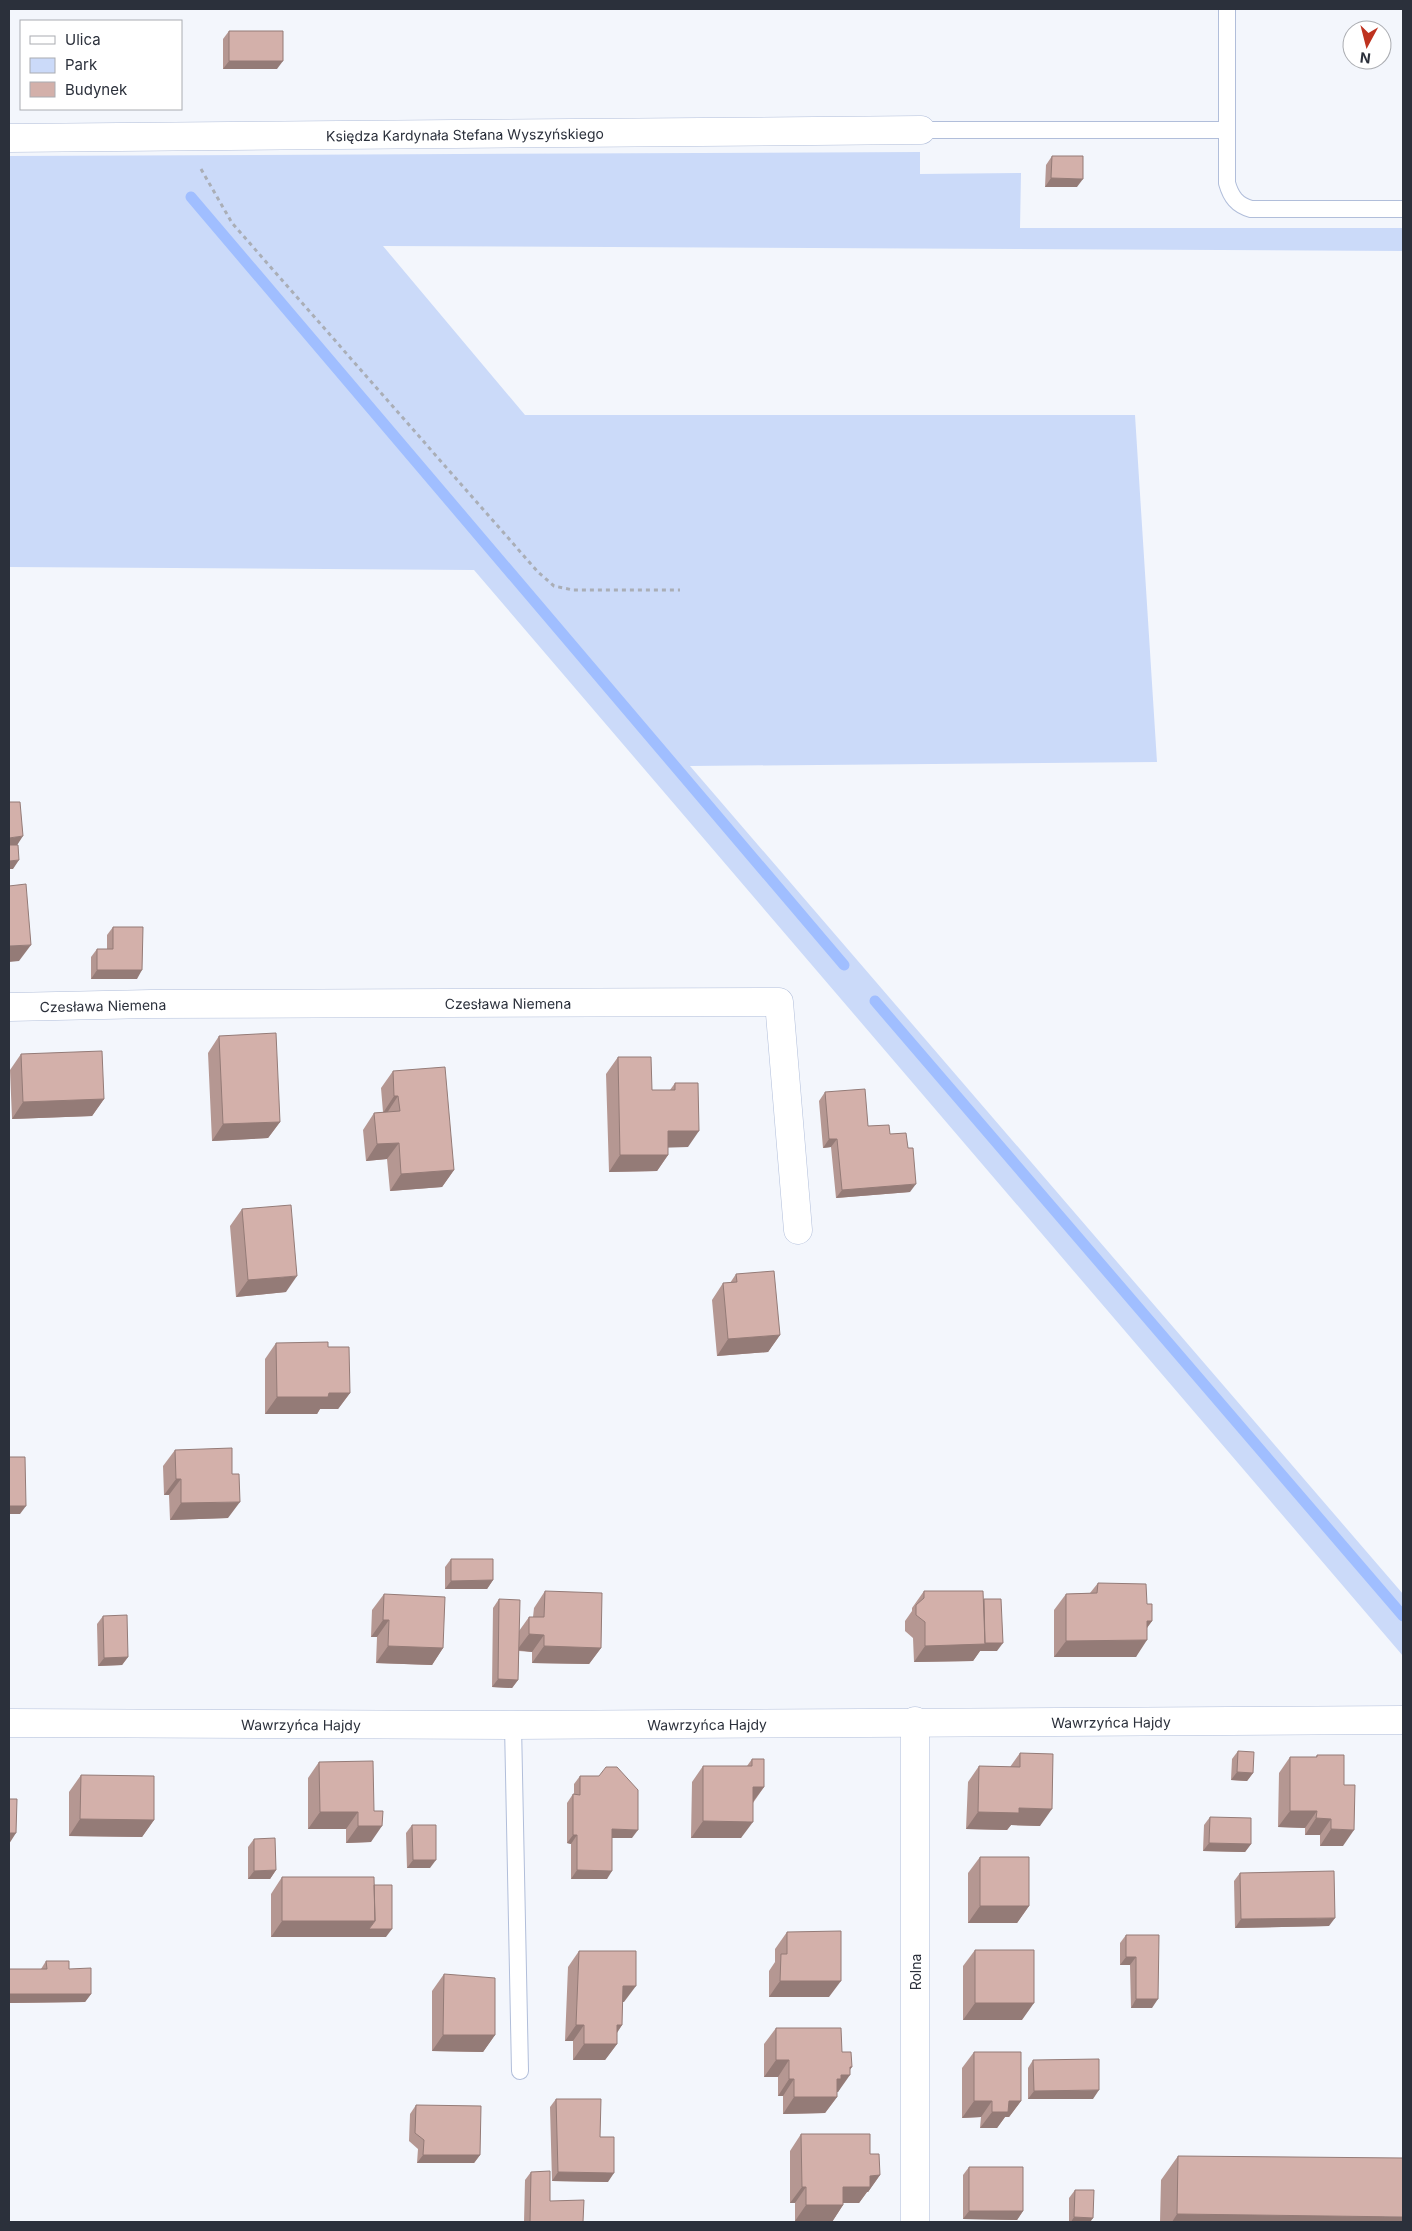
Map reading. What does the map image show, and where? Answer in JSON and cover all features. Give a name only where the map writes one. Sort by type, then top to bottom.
[{"type":"street","name":"Księdza Kardynała Stefana Wyszyńskiego","points":[[9,138],[921,130]]},
{"type":"street","name":"Czesława Niemena","points":[[9,1007],[152,1004],[779,1002],[798,1230]]},
{"type":"street","name":"Wawrzyńca Hajdy","points":[[9,1723],[513,1725],[915,1721],[1403,1720]]},
{"type":"street","name":"Rolna","points":[[915,1721],[915,2222]]},
{"type":"lane","points":[[1227,9],[1226,130],[1227,183],[1229,192],[1242,206],[1259,210],[1403,209]]},
{"type":"lane","points":[[921,130],[1226,130]]},
{"type":"lane","points":[[513,1725],[520,2071]]},
{"type":"path","points":[[187,135],[206,178],[232,223],[538,572],[554,586],[573,590],[680,590]]},
{"type":"green space","points":[[920,152],[920,174],[1021,173],[1020,228],[1403,228],[1403,251],[383,246],[525,415],[1135,415],[1157,762],[690,766],[1403,1594],[1403,1656],[474,570],[9,567],[9,156]]},
{"type":"building","points":[[229,31],[283,31],[283,61],[229,61]]},
{"type":"building","points":[[1052,156],[1083,156],[1083,179],[1051,178]]},
{"type":"building","points":[[9,802],[20,802],[23,836],[9,838]]},
{"type":"building","points":[[9,845],[18,845],[19,860],[9,861]]},
{"type":"building","points":[[26,884],[31,945],[9,946],[9,886]]},
{"type":"building","points":[[113,927],[143,927],[142,970],[97,970],[97,949],[113,949]]},
{"type":"building","points":[[276,1033],[280,1122],[223,1124],[219,1036]]},
{"type":"building","points":[[102,1051],[104,1099],[23,1102],[21,1054]]},
{"type":"building","points":[[618,1057],[651,1057],[652,1090],[675,1090],[675,1083],[698,1083],[699,1131],[668,1131],[668,1155],[620,1155]]},
{"type":"building","points":[[445,1067],[454,1170],[401,1174],[399,1143],[377,1144],[374,1113],[400,1111],[398,1096],[394,1096],[393,1071]]},
{"type":"building","points":[[865,1089],[868,1126],[889,1125],[890,1134],[906,1133],[908,1148],[913,1148],[916,1184],[842,1190],[837,1139],[829,1139],[825,1092]]},
{"type":"building","points":[[291,1205],[297,1276],[248,1280],[242,1209]]},
{"type":"building","points":[[774,1271],[780,1335],[728,1339],[723,1283],[737,1282],[736,1274]]},
{"type":"building","points":[[328,1342],[328,1347],[349,1347],[350,1393],[329,1393],[328,1397],[277,1397],[276,1343]]},
{"type":"building","points":[[232,1448],[232,1474],[239,1474],[240,1502],[181,1503],[181,1479],[176,1479],[175,1450]]},
{"type":"building","points":[[9,1457],[25,1457],[26,1506],[9,1506]]},
{"type":"building","points":[[451,1559],[493,1559],[493,1580],[451,1581]]},
{"type":"building","points":[[1098,1583],[1146,1584],[1147,1604],[1152,1604],[1152,1621],[1147,1621],[1147,1640],[1066,1641],[1066,1594],[1097,1593]]},
{"type":"building","points":[[545,1591],[602,1593],[601,1648],[544,1646],[544,1635],[529,1634],[529,1617],[544,1617]]},
{"type":"building","points":[[924,1591],[983,1591],[985,1644],[925,1646],[925,1622],[916,1615],[916,1605],[924,1598]]},
{"type":"building","points":[[384,1594],[445,1597],[443,1648],[388,1646],[389,1620],[383,1620]]},
{"type":"building","points":[[499,1599],[520,1600],[518,1680],[498,1679]]},
{"type":"building","points":[[984,1599],[1001,1599],[1003,1643],[985,1643]]},
{"type":"building","points":[[127,1615],[128,1657],[104,1658],[103,1616]]},
{"type":"building","points":[[1238,1751],[1254,1752],[1253,1773],[1237,1772]]},
{"type":"building","points":[[1020,1753],[1053,1754],[1052,1809],[1019,1808],[1019,1813],[978,1812],[979,1766],[1020,1767]]},
{"type":"building","points":[[1317,1755],[1344,1755],[1344,1785],[1355,1785],[1354,1830],[1331,1829],[1331,1819],[1316,1818],[1317,1811],[1290,1811],[1290,1757],[1317,1757]]},
{"type":"building","points":[[752,1759],[764,1759],[764,1787],[753,1787],[753,1822],[703,1821],[703,1766],[752,1766]]},
{"type":"building","points":[[373,1761],[374,1811],[383,1811],[382,1826],[358,1826],[358,1812],[320,1812],[319,1762]]},
{"type":"building","points":[[606,1767],[617,1767],[638,1790],[638,1830],[612,1829],[612,1871],[577,1870],[577,1835],[573,1835],[573,1794],[580,1795],[580,1776],[599,1776]]},
{"type":"building","points":[[81,1775],[154,1776],[154,1820],[80,1819]]},
{"type":"building","points":[[9,1799],[17,1799],[16,1833],[9,1833]]},
{"type":"building","points":[[1210,1817],[1251,1818],[1251,1844],[1209,1843]]},
{"type":"building","points":[[412,1825],[436,1825],[436,1860],[413,1860]]},
{"type":"building","points":[[275,1838],[276,1870],[254,1871],[254,1839]]},
{"type":"building","points":[[980,1857],[1029,1857],[1029,1906],[980,1906]]},
{"type":"building","points":[[1334,1871],[1335,1918],[1241,1919],[1240,1873]]},
{"type":"building","points":[[282,1877],[374,1877],[375,1921],[282,1921]]},
{"type":"building","points":[[374,1885],[392,1885],[392,1929],[369,1929],[375,1921]]},
{"type":"building","points":[[841,1931],[841,1981],[780,1981],[781,1954],[787,1954],[787,1932]]},
{"type":"building","points":[[1126,1935],[1159,1935],[1158,1999],[1136,1999],[1136,1957],[1126,1957]]},
{"type":"building","points":[[975,1950],[1034,1950],[1034,2003],[975,2003]]},
{"type":"building","points":[[579,1951],[636,1951],[636,1986],[623,1986],[622,2025],[617,2025],[617,2044],[584,2044],[584,2025],[576,2025]]},
{"type":"building","points":[[46,1961],[69,1961],[69,1969],[91,1968],[91,1994],[9,1994],[9,1969],[47,1969]]},
{"type":"building","points":[[444,1974],[495,1978],[495,2035],[443,2035]]},
{"type":"building","points":[[776,2028],[841,2028],[842,2052],[851,2052],[852,2067],[850,2067],[850,2075],[841,2075],[841,2079],[837,2079],[837,2097],[794,2097],[794,2079],[789,2079],[789,2060],[776,2060]]},
{"type":"building","points":[[974,2052],[1021,2052],[1021,2101],[1009,2101],[1008,2112],[992,2112],[992,2101],[974,2101]]},
{"type":"building","points":[[1099,2059],[1099,2090],[1034,2091],[1033,2060]]},
{"type":"building","points":[[556,2099],[601,2099],[600,2137],[614,2137],[614,2173],[558,2172]]},
{"type":"building","points":[[416,2105],[481,2106],[480,2155],[423,2155],[424,2140],[415,2133]]},
{"type":"building","points":[[801,2134],[870,2134],[870,2154],[879,2154],[880,2175],[870,2176],[870,2187],[843,2187],[843,2205],[806,2205],[806,2187],[802,2187]]},
{"type":"building","points":[[1178,2156],[1403,2158],[1403,2217],[1177,2214]]},
{"type":"building","points":[[969,2167],[1023,2167],[1023,2211],[969,2211]]},
{"type":"building","points":[[550,2171],[550,2201],[584,2200],[583,2222],[530,2222],[531,2172]]},
{"type":"building","points":[[1075,2190],[1094,2190],[1093,2218],[1074,2217]]},
{"type":"waterway","points":[[191,197],[844,965]]},
{"type":"waterway","points":[[875,1001],[1403,1616]]}]
